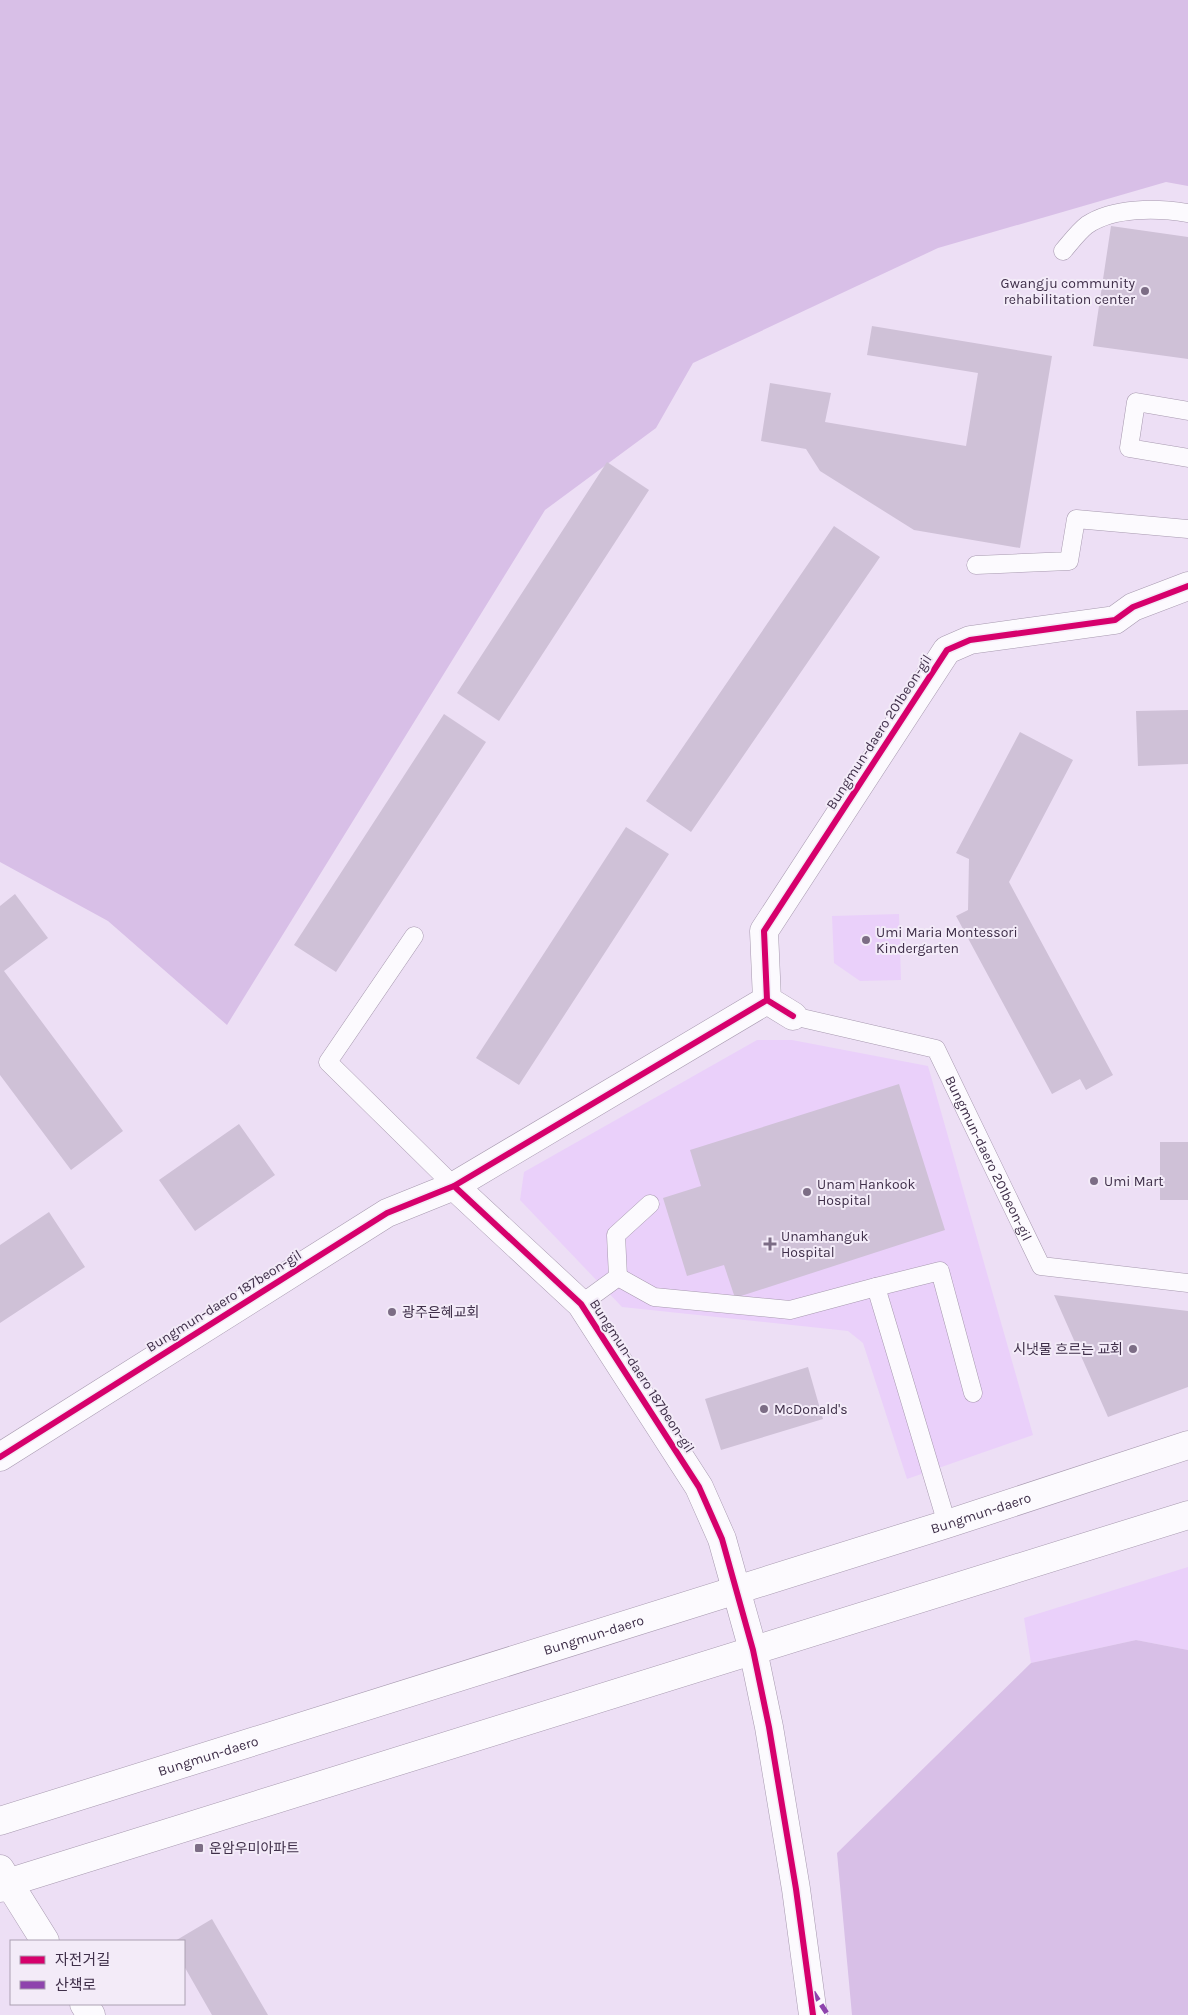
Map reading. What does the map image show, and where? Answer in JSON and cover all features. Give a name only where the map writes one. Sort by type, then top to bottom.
[{"type":"street","name":"Bungmun-daero 201beon-gil","points":[[768,1000],[764,931],[948,650],[970,640],[1116,620],[1132,607],[1188,586]]},
{"type":"street","points":[[454,1186],[768,1000],[793,1016]]},
{"type":"street","name":"Bungmun-daero 187beon-gil","points":[[0,1457],[387,1213],[454,1186],[581,1304],[699,1487],[722,1539],[753,1650],[769,1726],[791,1860],[813,2015]]},
{"type":"street","name":"Bungmun-daero","points":[[0,1821],[737,1588],[947,1524],[1188,1445]]},
{"type":"street","points":[[43,1940],[2,1880],[1188,1515]]},
{"type":"lane","points":[[1063,251],[1087,225],[1125,210],[1170,210],[1188,213]]},
{"type":"lane","points":[[1188,411],[1136,402],[1129,448],[1188,458]]},
{"type":"lane","points":[[976,565],[1068,561],[1076,519],[1188,529]]},
{"type":"lane","points":[[414,936],[328,1062],[454,1186]]},
{"type":"lane","name":"Bungmun-daero 201beon-gil","points":[[793,1016],[936,1049],[1041,1266],[1188,1283]]},
{"type":"lane","points":[[618,1277],[616,1235],[650,1204]]},
{"type":"lane","points":[[618,1277],[654,1297],[790,1310],[940,1271],[973,1394]]},
{"type":"lane","points":[[581,1304],[618,1277]]},
{"type":"lane","points":[[876,1287],[947,1524]]},
{"type":"shaded area","points":[[0,0],[1188,0],[1188,186],[1166,182],[938,248],[693,363],[656,428],[545,510],[227,1025],[108,921],[0,862]]},
{"type":"shaded area","name":"Umi Maria Montessori Kindergarten","points":[[899,914],[901,980],[860,981],[834,963],[832,916]]},
{"type":"shaded area","name":"Unamhanguk Hospital","points":[[757,1040],[792,1040],[928,1066],[1033,1435],[907,1479],[863,1343],[848,1331],[622,1307],[520,1200],[524,1172]]},
{"type":"shaded area","points":[[1188,1567],[1188,1650],[1136,1640],[1031,1663],[1024,1618]]},
{"type":"shaded area","points":[[1136,1640],[1188,1650],[1188,2015],[852,2015],[837,1853],[1031,1663]]},
{"type":"building","name":"Gwangju community rehabilitation center","points":[[1111,226],[1188,237],[1188,359],[1093,346]]},
{"type":"building","points":[[872,326],[1052,356],[1020,548],[914,530],[820,471],[806,449],[761,441],[770,383],[831,393],[825,422],[966,446],[978,373],[867,355]]},
{"type":"building","points":[[607,462],[649,490],[499,721],[457,693]]},
{"type":"building","points":[[834,526],[880,557],[691,832],[646,801]]},
{"type":"building","points":[[1188,710],[1188,764],[1138,766],[1136,711]]},
{"type":"building","points":[[444,714],[486,742],[336,972],[294,945]]},
{"type":"building","points":[[1020,732],[1073,760],[1009,882],[1113,1075],[1086,1090],[1080,1079],[1052,1094],[956,916],[968,910],[969,859],[956,853]]},
{"type":"building","points":[[626,827],[669,854],[519,1085],[476,1058]]},
{"type":"building","points":[[15,894],[48,938],[4,971],[123,1131],[71,1170],[0,1075],[0,906]]},
{"type":"building","name":"Unam Hankook Hospital","points":[[899,1084],[945,1230],[735,1298],[724,1265],[687,1276],[663,1198],[701,1186],[690,1150]]},
{"type":"building","points":[[239,1124],[275,1175],[195,1231],[159,1180]]},
{"type":"building","points":[[1160,1142],[1188,1142],[1188,1200],[1160,1200]]},
{"type":"building","points":[[49,1212],[85,1267],[0,1323],[0,1245]]},
{"type":"building","name":"시냇물 흐르는 교회","points":[[1054,1295],[1188,1311],[1188,1387],[1108,1417]]},
{"type":"building","name":"McDonald's","points":[[808,1367],[823,1419],[721,1450],[705,1399]]},
{"type":"building","points":[[212,1919],[268,2015],[212,2015],[185,1968],[185,1940],[177,1940]]},
{"type":"marked path","points":[[813,1992],[828,2015]]},
{"type":"cycle path","points":[[767,1000],[764,931],[947,650],[970,640],[1115,620],[1133,607],[1188,586]]},
{"type":"cycle path","points":[[0,1457],[387,1213],[454,1186],[767,1000],[793,1016]]},
{"type":"cycle path","points":[[454,1186],[581,1304],[699,1487],[722,1539],[753,1650],[769,1727],[796,1889],[813,2015]]},
{"type":"place","name":"Gwangju community rehabilitation center","points":[[1145,291]]},
{"type":"place","name":"Umi Maria Montessori Kindergarten","points":[[866,940]]},
{"type":"place","name":"Umi Mart","points":[[1094,1181]]},
{"type":"place","name":"Unam Hankook Hospital","points":[[807,1192]]},
{"type":"place","name":"Unamhanguk Hospital","points":[[770,1244]]},
{"type":"place","name":"광주은혜교회","points":[[392,1312]]},
{"type":"place","name":"시냇물 흐르는 교회","points":[[1133,1349]]},
{"type":"place","name":"McDonald's","points":[[764,1409]]},
{"type":"place","name":"운암우미아파트","points":[[199,1848]]}]
